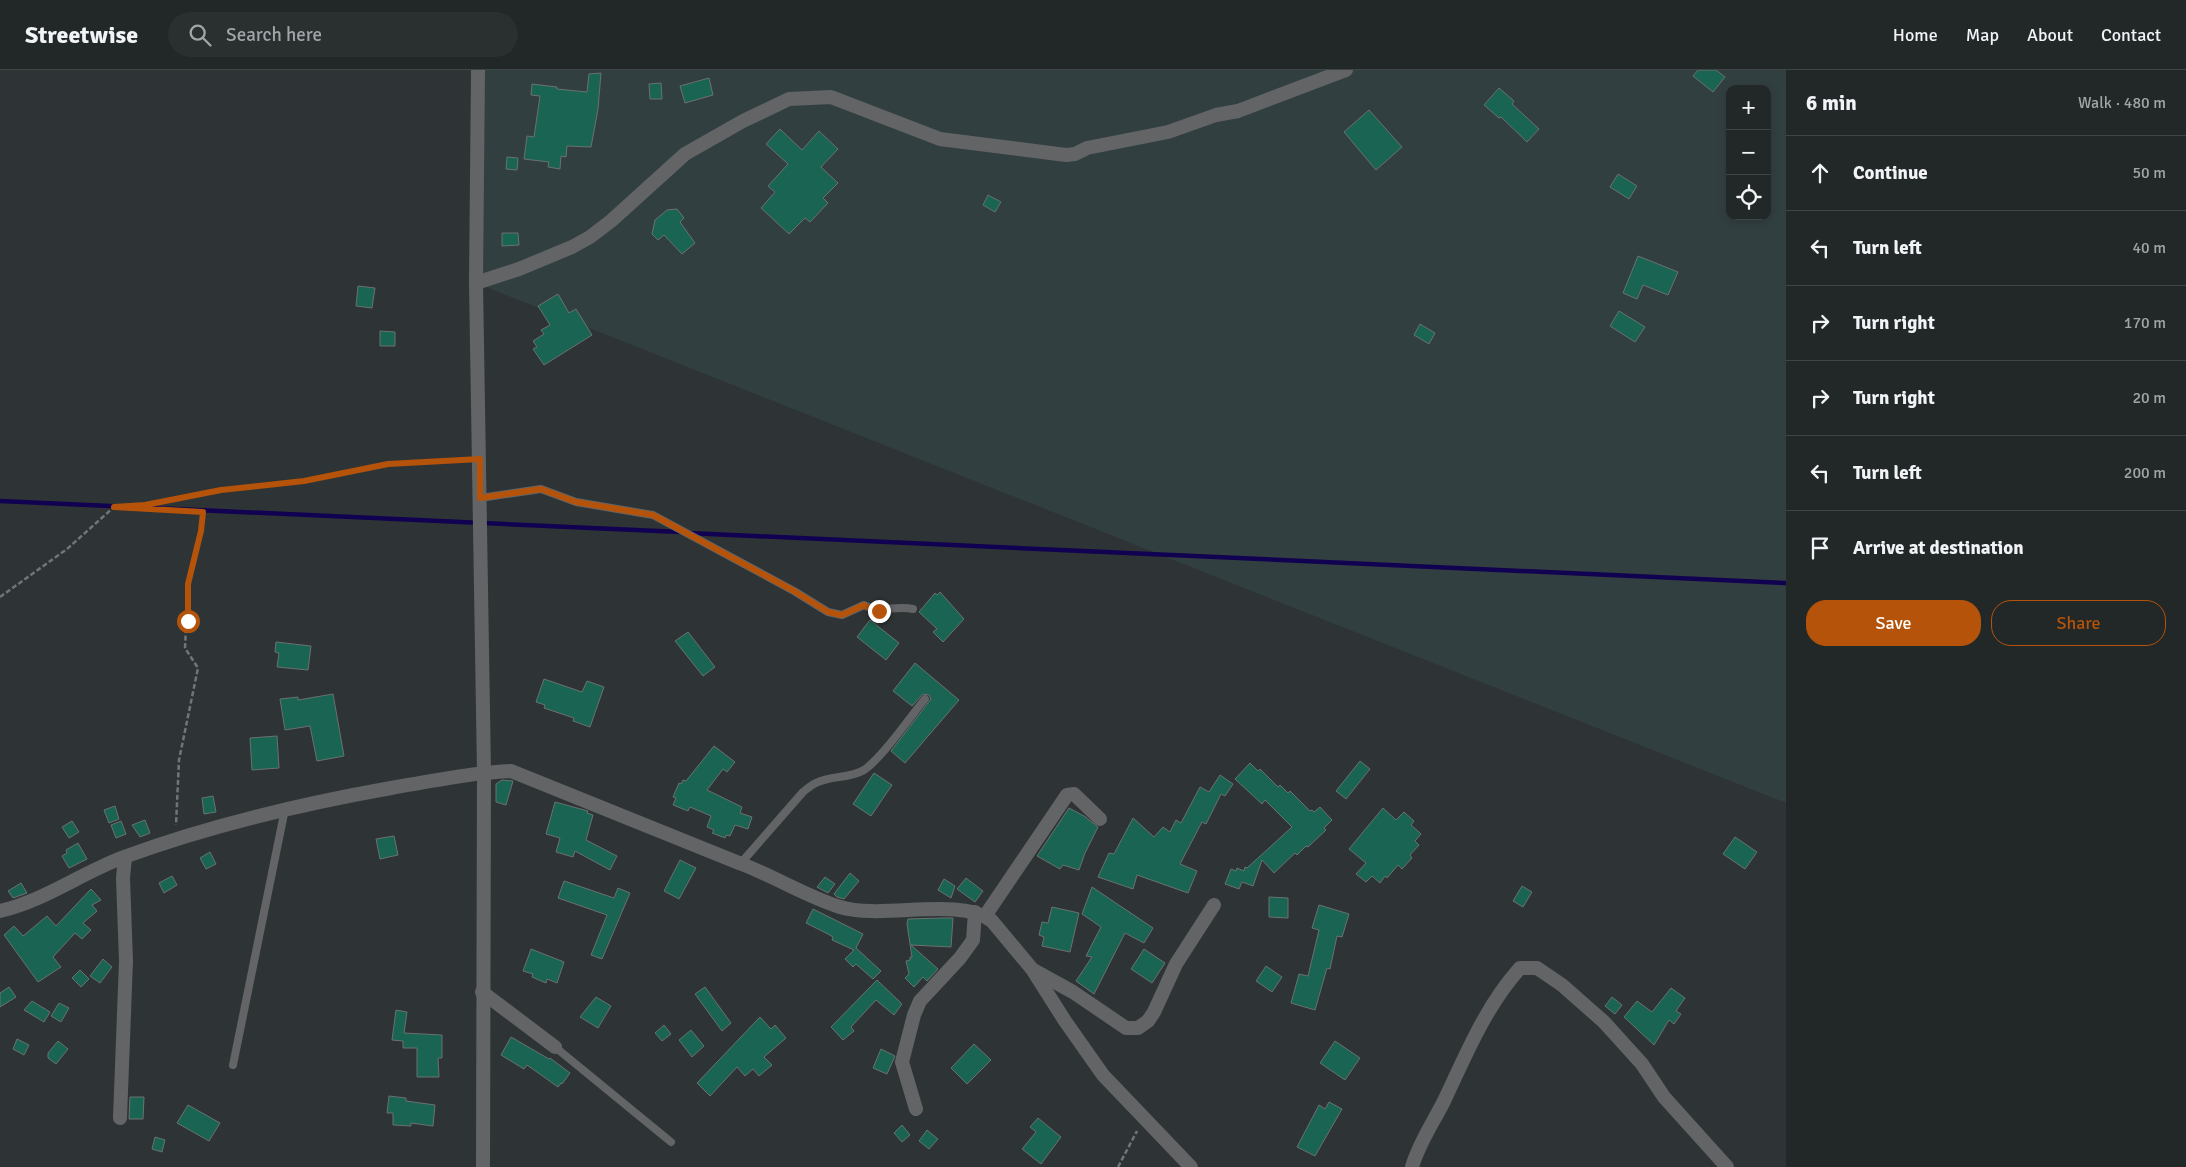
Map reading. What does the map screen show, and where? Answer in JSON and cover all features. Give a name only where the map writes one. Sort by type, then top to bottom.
[{"type":"street","points":[[478,70],[476,283],[484,772],[483,1167]]},
{"type":"street","points":[[476,283],[519,269],[572,247],[590,237],[611,222],[685,154],[743,121],[789,98],[831,97],[940,139],[1066,155],[1076,154],[1087,148],[1168,132],[1216,115],[1238,111],[1346,70]]},
{"type":"street","points":[[0,911],[24,905],[59,890],[94,869],[222,825],[285,809],[484,772],[511,771],[741,863],[839,907],[859,911],[930,909],[980,914],[992,921],[1032,969],[1103,1075],[1191,1167]]},
{"type":"street","points":[[916,1109],[902,1062],[914,1015],[920,1001],[960,958],[973,940],[980,914],[1067,795],[1074,794],[1100,819]]},
{"type":"street","points":[[120,1118],[126,961],[123,878],[125,857]]},
{"type":"street","points":[[1032,969],[1073,992],[1126,1028],[1138,1028],[1148,1021],[1154,1012],[1176,964],[1214,905]]},
{"type":"street","points":[[1412,1167],[1416,1153],[1443,1103],[1466,1052],[1500,990],[1520,968],[1537,968],[1562,985],[1604,1022],[1642,1064],[1664,1097],[1726,1167]]},
{"type":"street","points":[[482,992],[555,1047]]},
{"type":"lane","points":[[480,498],[541,489],[576,502],[653,515],[794,591],[828,612],[842,615],[864,605],[873,610],[902,607],[913,609]]},
{"type":"lane","points":[[741,863],[804,792],[815,783],[829,779],[844,778],[864,771],[874,762],[925,699]]},
{"type":"lane","points":[[233,1065],[285,809]]},
{"type":"lane","points":[[555,1047],[671,1142]]},
{"type":"path","points":[[0,597],[67,549],[114,507],[145,505],[221,490],[304,481],[388,464],[480,459]]},
{"type":"path","points":[[114,507],[203,512],[201,531],[188,584],[185,648],[198,668],[179,760],[175,841]]},
{"type":"path","points":[[1118,1167],[1144,1119]]},
{"type":"shaded area","points":[[476,70],[1786,70],[1786,803],[476,283]]},
{"type":"building","points":[[1698,70],[1716,70],[1725,77],[1713,92],[1693,76]]},
{"type":"building","points":[[601,73],[598,109],[591,147],[567,146],[566,157],[561,156],[560,169],[548,167],[549,162],[524,159],[527,136],[534,137],[540,96],[531,95],[532,84],[587,92],[589,74]]},
{"type":"building","points":[[709,78],[713,95],[685,103],[680,86]]},
{"type":"building","points":[[661,83],[662,99],[650,99],[649,84]]},
{"type":"building","points":[[1499,88],[1514,101],[1512,104],[1539,129],[1527,142],[1501,117],[1499,118],[1484,105]]},
{"type":"building","points":[[1369,110],[1402,147],[1376,170],[1344,132]]},
{"type":"building","points":[[780,129],[802,150],[819,131],[838,149],[821,167],[838,183],[823,198],[828,203],[810,222],[805,218],[789,234],[761,208],[775,192],[768,186],[788,164],[766,144]]},
{"type":"building","points":[[507,157],[518,158],[517,170],[506,169]]},
{"type":"building","points":[[1618,174],[1637,186],[1629,199],[1610,187]]},
{"type":"building","points":[[988,195],[1001,202],[995,212],[983,205]]},
{"type":"building","points":[[677,209],[684,218],[680,222],[695,243],[682,254],[664,235],[658,240],[652,234],[655,220],[667,210]]},
{"type":"building","points":[[502,233],[518,233],[519,245],[502,246]]},
{"type":"building","points":[[1638,256],[1678,272],[1668,295],[1643,285],[1637,299],[1623,293]]},
{"type":"building","points":[[358,286],[375,288],[372,308],[356,306]]},
{"type":"building","points":[[558,294],[569,313],[576,309],[592,335],[544,365],[533,349],[537,347],[533,341],[544,334],[541,330],[550,325],[538,306]]},
{"type":"building","points":[[1619,311],[1645,327],[1635,342],[1610,326]]},
{"type":"building","points":[[1420,324],[1435,333],[1429,344],[1414,335]]},
{"type":"building","points":[[380,331],[395,332],[395,346],[380,346]]},
{"type":"building","points":[[940,592],[964,619],[943,642],[933,632],[937,629],[919,612],[935,593],[937,595]]},
{"type":"building","points":[[870,620],[899,643],[886,660],[857,637]]},
{"type":"building","points":[[688,632],[715,667],[703,676],[675,641]]},
{"type":"building","points":[[276,642],[311,646],[308,670],[277,667],[279,653],[275,652]]},
{"type":"building","points":[[915,663],[959,700],[905,763],[891,751],[931,699],[929,695],[923,694],[912,706],[893,691]]},
{"type":"building","points":[[544,679],[582,692],[587,681],[604,687],[590,727],[573,721],[574,718],[544,708],[545,705],[536,702]]},
{"type":"building","points":[[333,694],[344,756],[317,761],[310,726],[285,730],[280,699],[298,697],[298,700]]},
{"type":"building","points":[[277,736],[279,768],[252,770],[250,738]]},
{"type":"building","points":[[714,746],[735,762],[727,772],[723,769],[707,790],[742,807],[740,813],[752,817],[748,829],[735,825],[730,836],[726,835],[725,838],[712,833],[714,830],[707,827],[711,816],[690,807],[688,811],[673,805],[676,798],[673,797],[679,783],[681,784],[683,780],[686,781]]},
{"type":"building","points":[[1360,761],[1370,769],[1346,799],[1336,791]]},
{"type":"building","points":[[1250,763],[1258,771],[1260,769],[1278,787],[1280,785],[1288,793],[1290,791],[1310,811],[1314,812],[1320,807],[1332,820],[1324,828],[1326,830],[1308,847],[1306,846],[1297,855],[1295,853],[1274,873],[1262,860],[1253,886],[1242,882],[1239,889],[1225,884],[1231,869],[1236,871],[1237,868],[1244,871],[1245,867],[1247,868],[1292,827],[1265,800],[1262,804],[1235,779]]},
{"type":"building","points":[[874,773],[892,785],[871,816],[853,804]]},
{"type":"building","points":[[1220,775],[1233,784],[1225,796],[1221,794],[1206,824],[1202,822],[1180,864],[1197,871],[1188,893],[1137,875],[1133,889],[1098,877],[1109,853],[1114,854],[1133,818],[1154,837],[1163,827],[1170,832],[1176,820],[1181,823],[1200,787],[1209,792]]},
{"type":"building","points":[[502,780],[513,781],[506,805],[496,802],[496,784]]},
{"type":"building","points":[[213,796],[216,812],[204,814],[202,798]]},
{"type":"building","points":[[555,802],[588,811],[587,813],[593,815],[586,840],[617,856],[610,870],[575,851],[573,857],[556,852],[560,838],[546,834]]},
{"type":"building","points":[[115,806],[119,819],[109,823],[104,810]]},
{"type":"building","points":[[1069,808],[1084,816],[1098,827],[1079,870],[1063,865],[1060,869],[1037,856]]},
{"type":"building","points":[[1383,808],[1396,820],[1404,812],[1414,821],[1411,825],[1421,834],[1415,841],[1419,845],[1410,855],[1412,858],[1402,869],[1398,865],[1380,883],[1372,876],[1366,882],[1356,874],[1366,863],[1349,849]]},
{"type":"building","points":[[145,820],[150,833],[140,837],[132,825]]},
{"type":"building","points":[[72,821],[79,832],[69,838],[62,827]]},
{"type":"building","points":[[121,821],[126,834],[116,838],[111,825]]},
{"type":"building","points":[[394,836],[398,855],[380,859],[376,839]]},
{"type":"building","points":[[1735,837],[1757,852],[1745,869],[1723,854]]},
{"type":"building","points":[[78,843],[87,859],[69,868],[62,856],[67,853],[66,850]]},
{"type":"building","points":[[210,852],[216,864],[206,869],[200,858]]},
{"type":"building","points":[[680,860],[696,868],[679,899],[664,891]]},
{"type":"building","points":[[850,873],[859,881],[844,899],[837,897],[834,894]]},
{"type":"building","points":[[172,876],[177,885],[164,893],[159,883]]},
{"type":"building","points":[[825,877],[835,884],[828,893],[817,887]]},
{"type":"building","points":[[966,878],[983,891],[975,902],[957,889]]},
{"type":"building","points":[[944,879],[955,886],[951,898],[938,890]]},
{"type":"building","points":[[564,881],[614,898],[618,888],[630,893],[602,959],[591,955],[607,915],[558,898]]},
{"type":"building","points":[[21,883],[27,893],[13,898],[8,891]]},
{"type":"building","points":[[1522,886],[1532,892],[1523,907],[1513,901]]},
{"type":"building","points":[[1092,887],[1153,928],[1144,943],[1125,933],[1094,994],[1076,981],[1092,957],[1086,956],[1101,927],[1082,914]]},
{"type":"building","points":[[91,889],[101,900],[92,905],[97,911],[83,923],[91,930],[82,939],[75,933],[53,957],[61,967],[38,982],[4,935],[14,926],[23,936],[47,916],[56,926]]},
{"type":"building","points":[[1269,897],[1288,898],[1288,918],[1269,917]]},
{"type":"building","points":[[1319,905],[1349,914],[1342,937],[1337,936],[1330,969],[1327,968],[1315,1010],[1291,1003],[1299,974],[1308,976],[1319,930],[1312,928]]},
{"type":"building","points":[[1052,907],[1079,913],[1070,952],[1042,946],[1044,937],[1039,935],[1042,922],[1048,923]]},
{"type":"building","points":[[813,909],[863,934],[856,948],[881,971],[873,979],[856,964],[853,967],[845,959],[854,950],[832,940],[833,937],[806,923]]},
{"type":"building","points":[[953,918],[951,947],[911,945],[938,969],[927,981],[923,977],[914,987],[905,978],[909,974],[906,961],[912,957],[907,924],[908,919]]},
{"type":"building","points":[[531,949],[564,962],[557,983],[547,979],[546,983],[532,977],[533,974],[523,971]]},
{"type":"building","points":[[1144,949],[1165,963],[1152,983],[1131,969]]},
{"type":"building","points":[[103,959],[112,967],[100,983],[90,976]]},
{"type":"building","points":[[1266,966],[1282,977],[1272,992],[1256,981]]},
{"type":"building","points":[[80,970],[89,979],[81,987],[72,978]]},
{"type":"building","points":[[877,980],[902,1004],[894,1015],[876,1000],[851,1027],[854,1031],[843,1040],[831,1027]]},
{"type":"building","points":[[9,987],[16,997],[0,1007],[0,993]]},
{"type":"building","points":[[705,987],[731,1023],[722,1031],[695,994]]},
{"type":"building","points":[[1671,988],[1685,998],[1676,1011],[1681,1014],[1674,1024],[1669,1020],[1654,1045],[1624,1017],[1637,1001],[1652,1012]]},
{"type":"building","points":[[596,997],[611,1006],[598,1028],[580,1017]]},
{"type":"building","points":[[1612,997],[1622,1005],[1615,1014],[1605,1006]]},
{"type":"building","points":[[32,1001],[50,1012],[44,1022],[24,1010]]},
{"type":"building","points":[[59,1003],[69,1008],[61,1022],[51,1016]]},
{"type":"building","points":[[396,1010],[407,1012],[404,1033],[442,1035],[442,1058],[438,1058],[439,1077],[417,1077],[417,1048],[403,1048],[403,1041],[392,1040]]},
{"type":"building","points":[[760,1017],[771,1029],[775,1025],[786,1038],[764,1057],[772,1065],[759,1076],[753,1069],[745,1076],[737,1067],[710,1096],[697,1083]]},
{"type":"building","points":[[664,1025],[671,1034],[662,1041],[655,1033]]},
{"type":"building","points":[[691,1030],[704,1046],[692,1057],[679,1040]]},
{"type":"building","points":[[511,1037],[550,1058],[570,1073],[562,1084],[558,1087],[527,1065],[524,1069],[501,1055]]},
{"type":"building","points":[[17,1039],[29,1045],[24,1055],[13,1049]]},
{"type":"building","points":[[58,1041],[68,1049],[56,1064],[48,1058],[48,1053]]},
{"type":"building","points":[[1335,1041],[1360,1058],[1345,1080],[1320,1063]]},
{"type":"building","points":[[974,1044],[991,1060],[967,1084],[951,1068]]},
{"type":"building","points":[[881,1049],[895,1056],[887,1074],[873,1068]]},
{"type":"building","points":[[389,1096],[406,1098],[406,1101],[435,1105],[433,1126],[411,1123],[411,1126],[393,1125],[393,1113],[387,1113]]},
{"type":"building","points":[[130,1097],[144,1097],[143,1119],[129,1119]]},
{"type":"building","points":[[1329,1102],[1342,1109],[1315,1156],[1297,1147],[1319,1105],[1325,1109]]},
{"type":"building","points":[[188,1105],[220,1123],[209,1141],[177,1123]]},
{"type":"building","points":[[1038,1118],[1061,1137],[1041,1164],[1022,1149],[1036,1132],[1030,1127]]},
{"type":"building","points":[[902,1125],[910,1135],[902,1142],[894,1133]]},
{"type":"building","points":[[927,1130],[938,1139],[929,1149],[919,1141]]},
{"type":"building","points":[[155,1137],[165,1140],[162,1152],[152,1149]]},
{"type":"waterway","points":[[0,501],[680,532]]},
{"type":"waterway","points":[[688,533],[1786,583]]},
{"type":"route","points":[[188,621],[188,584],[201,531],[203,512],[114,507],[145,505],[221,490],[304,481],[388,464],[480,459],[480,498],[541,489],[576,502],[653,515],[794,591],[828,612],[842,615],[864,605],[879,611]]}]
